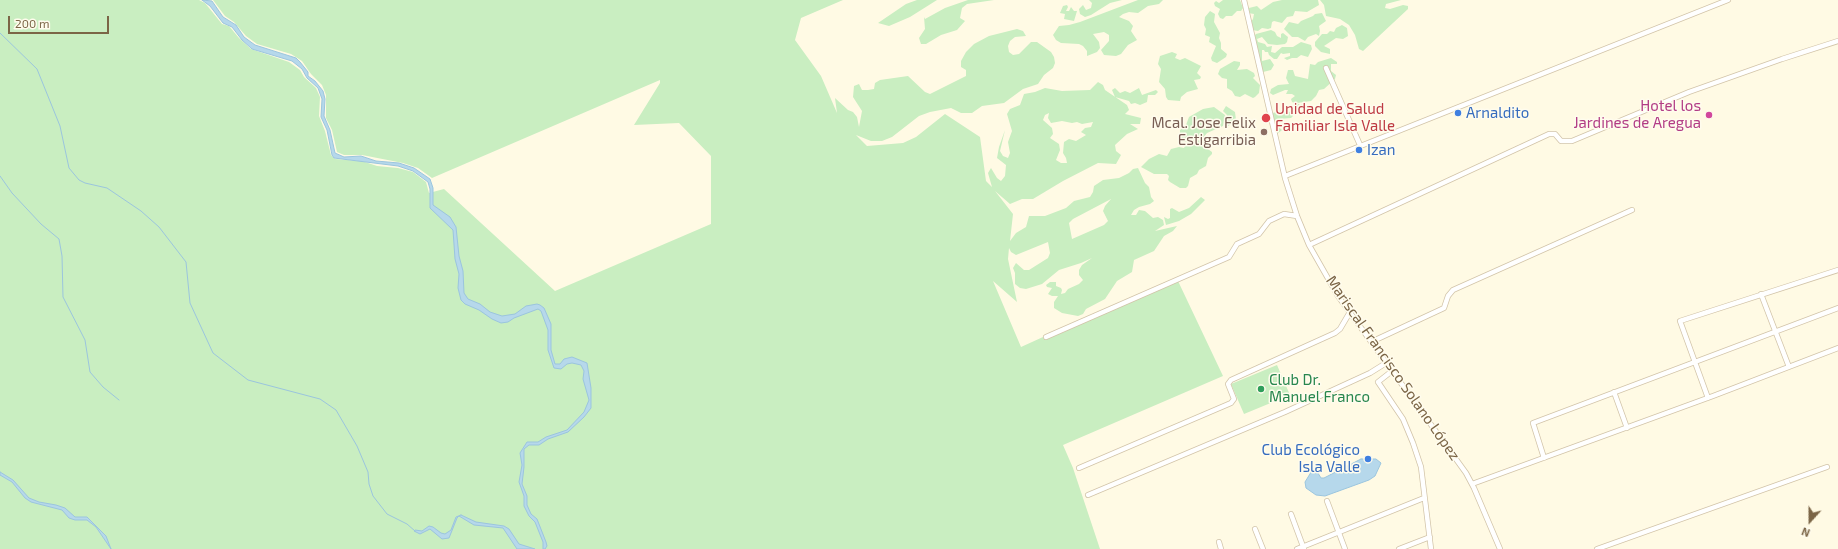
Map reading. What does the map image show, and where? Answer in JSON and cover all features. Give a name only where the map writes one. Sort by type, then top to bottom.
[{"type":"street","name":"Mariscal Francisco Solano López","points":[[1244,0],[1285,176],[1297,216],[1310,245],[1338,296],[1456,457],[1472,484],[1500,549]]},
{"type":"street","points":[[1285,176],[1728,0]]},
{"type":"street","points":[[1310,245],[1548,134],[1555,134],[1561,141],[1572,141],[1690,92],[1782,59],[1838,42]]},
{"type":"street","points":[[1326,68],[1360,145]]},
{"type":"street","points":[[1371,342],[1444,308],[1446,306],[1448,296],[1453,290],[1632,210]]},
{"type":"street","points":[[1046,337],[1229,257],[1236,244],[1259,234],[1269,221],[1284,214],[1297,216]]},
{"type":"street","points":[[1708,398],[1680,321],[1838,270]]},
{"type":"street","points":[[1761,294],[1789,367]]},
{"type":"street","points":[[1544,458],[1533,423],[1838,308]]},
{"type":"street","points":[[1079,468],[1232,402],[1234,396],[1228,384],[1231,380],[1335,333],[1340,329],[1350,312]]},
{"type":"street","points":[[1472,484],[1708,398],[1838,348]]},
{"type":"street","points":[[1088,495],[1285,412],[1370,373],[1386,362]]},
{"type":"street","points":[[1392,371],[1378,382],[1403,419],[1414,443],[1421,467],[1431,549]]},
{"type":"street","points":[[1614,392],[1627,428]]},
{"type":"street","points":[[1597,549],[1827,467]]},
{"type":"street","points":[[1297,549],[1304,548],[1339,532],[1424,498]]},
{"type":"street","points":[[1327,501],[1345,549]]},
{"type":"street","points":[[1291,514],[1304,548]]},
{"type":"street","points":[[1255,529],[1262,549]]},
{"type":"street","points":[[1399,549],[1430,537]]},
{"type":"street","points":[[1219,542],[1221,549]]},
{"type":"green space","points":[[0,0],[199,0],[205,3],[222,24],[229,26],[251,49],[289,62],[300,70],[304,77],[316,88],[320,97],[319,116],[325,131],[331,155],[335,159],[362,161],[377,166],[398,168],[413,172],[426,182],[429,193],[444,189],[555,291],[711,224],[711,156],[679,123],[634,125],[660,83],[660,80],[432,178],[418,168],[403,163],[362,155],[344,155],[337,152],[332,130],[326,118],[326,95],[322,85],[311,74],[302,61],[291,54],[257,44],[246,36],[234,22],[225,16],[213,0],[843,0],[801,18],[795,40],[821,76],[837,113],[835,98],[848,110],[853,112],[857,117],[859,127],[862,111],[853,97],[854,86],[859,84],[862,90],[874,89],[875,83],[880,80],[908,76],[925,92],[930,94],[966,76],[966,70],[961,67],[961,61],[966,52],[974,44],[989,36],[1017,29],[1023,31],[1026,36],[1015,37],[1010,41],[1008,46],[1009,52],[1013,55],[1019,54],[1031,42],[1037,42],[1051,52],[1054,57],[1055,63],[1053,68],[1044,75],[1038,84],[1023,89],[1004,103],[982,106],[972,113],[961,113],[951,108],[930,112],[919,116],[892,137],[882,141],[871,141],[856,135],[867,146],[903,143],[916,137],[945,114],[980,137],[986,181],[992,187],[988,173],[991,168],[997,178],[1001,181],[1005,176],[1006,165],[997,158],[1005,130],[1000,151],[1003,156],[1008,158],[1010,153],[1008,142],[1012,131],[1007,114],[1010,109],[1020,105],[1024,94],[1045,88],[1062,91],[1090,90],[1098,82],[1103,85],[1105,90],[1127,105],[1129,110],[1125,114],[1141,118],[1140,124],[1130,124],[1138,129],[1127,134],[1115,145],[1116,151],[1121,155],[1116,164],[1098,163],[1063,181],[1033,199],[1022,199],[1010,204],[995,191],[1013,214],[1010,241],[1016,233],[1026,227],[1029,216],[1045,216],[1066,208],[1074,201],[1090,197],[1094,186],[1103,180],[1119,178],[1129,173],[1133,169],[1138,168],[1145,183],[1149,187],[1151,197],[1154,201],[1134,210],[1131,215],[1136,215],[1139,210],[1145,211],[1153,218],[1158,217],[1163,220],[1164,225],[1155,231],[1177,226],[1173,231],[1164,236],[1154,251],[1134,260],[1132,272],[1117,281],[1105,299],[1086,309],[1083,314],[1078,316],[1062,313],[1054,308],[1054,302],[1058,296],[1048,294],[1052,288],[1047,287],[1046,285],[1050,282],[1056,282],[1056,286],[1062,290],[1061,294],[1065,293],[1068,289],[1079,284],[1083,280],[1079,275],[1079,270],[1082,265],[1092,258],[1059,270],[1042,284],[1026,289],[1020,288],[1015,284],[1015,273],[1013,268],[1016,263],[1024,270],[1029,270],[1048,258],[1050,253],[1048,242],[1016,255],[1011,252],[1009,248],[1008,259],[1017,302],[993,281],[1021,347],[1043,337],[1044,339],[1178,281],[1223,376],[1063,445],[1073,468],[1100,549],[0,549]],"holes":[[[1049,113],[1048,118],[1051,123],[1062,121],[1072,123],[1077,122],[1082,124],[1093,122],[1091,127],[1085,128],[1081,132],[1086,135],[1076,141],[1069,139],[1064,142],[1063,153],[1067,163],[1061,163],[1056,160],[1060,150],[1059,144],[1050,138],[1053,134],[1052,128],[1043,120],[1045,115]],[[1111,199],[1103,211],[1108,221],[1104,225],[1072,239],[1069,223],[1073,219]]]},
{"type":"green space","points":[[917,0],[937,0],[910,17],[889,26],[878,23],[906,4]]},
{"type":"green space","points":[[968,0],[994,0],[967,4],[962,8],[960,18],[965,21],[957,30],[941,35],[926,44],[921,44],[919,38],[925,29],[924,17],[925,19],[945,8]]},
{"type":"green space","points":[[1089,0],[1122,0],[1110,3],[1085,17],[1080,14],[1079,9],[1083,5],[1086,10],[1091,8],[1092,3]]},
{"type":"green space","points":[[1138,0],[1163,0],[1159,4],[1148,6],[1138,13],[1129,12],[1119,17],[1129,21],[1133,26],[1131,31],[1137,40],[1128,45],[1121,54],[1116,56],[1104,55],[1101,50],[1109,41],[1109,35],[1104,32],[1093,34],[1099,42],[1100,48],[1097,52],[1087,56],[1087,51],[1083,46],[1079,44],[1061,43],[1056,40],[1053,35],[1059,26],[1080,22]]},
{"type":"green space","points":[[1223,0],[1240,0],[1243,8],[1241,11],[1237,11],[1232,16],[1226,16],[1223,19],[1220,18],[1218,14],[1220,9],[1215,6],[1214,3],[1216,1],[1219,3]]},
{"type":"green space","points":[[1282,0],[1318,0],[1319,5],[1307,12],[1295,11],[1293,16],[1287,17],[1282,23],[1274,21],[1272,22],[1271,28],[1262,28],[1258,31],[1252,30],[1251,22],[1254,14],[1248,13],[1247,10],[1249,8],[1257,6],[1261,10],[1273,2]]},
{"type":"green space","points":[[1320,0],[1401,0],[1386,4],[1385,8],[1390,9],[1403,5],[1408,6],[1408,9],[1363,51],[1359,49],[1355,35],[1349,25],[1340,19],[1326,16],[1324,5]]},
{"type":"green space","points":[[1067,5],[1068,7],[1066,11],[1069,11],[1071,7],[1074,11],[1077,11],[1074,21],[1064,19],[1065,14],[1060,13],[1063,6]]},
{"type":"green space","points":[[1210,11],[1215,14],[1214,22],[1220,33],[1219,38],[1221,49],[1227,54],[1226,57],[1217,63],[1212,61],[1211,58],[1216,46],[1209,42],[1210,37],[1205,35],[1205,17]]},
{"type":"green space","points":[[1322,13],[1326,21],[1319,26],[1319,36],[1316,34],[1308,37],[1305,41],[1298,37],[1292,37],[1284,29],[1289,22],[1298,24],[1315,14]]},
{"type":"green space","points":[[1342,25],[1347,28],[1348,36],[1343,39],[1336,38],[1324,46],[1330,49],[1330,54],[1321,52],[1315,46],[1315,42],[1322,34],[1327,34],[1330,31],[1334,32],[1336,28]]},
{"type":"green space","points":[[1271,30],[1281,38],[1281,34],[1283,33],[1288,37],[1285,44],[1277,45],[1268,44],[1262,37],[1257,39],[1258,42],[1265,44],[1267,47],[1272,46],[1271,52],[1275,53],[1282,47],[1293,47],[1301,42],[1311,45],[1312,49],[1308,57],[1301,55],[1297,58],[1287,60],[1284,58],[1290,56],[1290,53],[1281,53],[1277,59],[1274,59],[1268,52],[1262,50],[1262,61],[1270,59],[1274,65],[1271,70],[1263,72],[1259,65],[1254,36],[1256,34]]},
{"type":"green space","points":[[1172,52],[1177,54],[1175,58],[1180,60],[1185,58],[1201,66],[1197,73],[1201,77],[1200,79],[1194,80],[1198,89],[1187,92],[1181,97],[1180,101],[1168,100],[1165,89],[1159,82],[1161,69],[1158,64],[1160,56]]},
{"type":"green space","points":[[1331,58],[1337,62],[1337,64],[1331,64],[1331,71],[1336,75],[1335,79],[1324,89],[1319,90],[1311,101],[1297,103],[1300,105],[1303,104],[1304,106],[1295,113],[1293,108],[1295,103],[1292,102],[1291,99],[1295,96],[1292,94],[1286,94],[1288,90],[1273,95],[1270,93],[1271,89],[1278,85],[1289,84],[1286,78],[1288,70],[1293,70],[1295,76],[1308,79],[1310,64],[1315,65],[1318,62]]},
{"type":"green space","points":[[1234,61],[1240,62],[1237,70],[1247,69],[1254,73],[1255,76],[1253,78],[1260,85],[1259,93],[1255,97],[1253,98],[1245,94],[1240,97],[1235,96],[1232,91],[1227,88],[1227,79],[1222,78],[1218,74],[1220,69]]},
{"type":"green space","points":[[1115,88],[1120,93],[1125,91],[1130,93],[1139,88],[1142,95],[1156,90],[1158,92],[1155,95],[1148,95],[1147,102],[1140,105],[1135,103],[1131,104],[1129,101],[1115,97],[1112,90]]},
{"type":"green space","points":[[1226,106],[1235,112],[1236,120],[1227,127],[1224,123],[1227,115],[1223,111]]},
{"type":"green space","points":[[1214,107],[1225,115],[1223,126],[1207,133],[1202,139],[1195,136],[1186,142],[1180,141],[1180,130],[1186,125],[1189,117],[1203,109]]},
{"type":"green space","points":[[1283,111],[1291,112],[1293,116],[1291,118],[1278,119],[1275,122],[1282,130],[1276,135],[1272,113]]},
{"type":"green space","points":[[1195,139],[1200,141],[1212,152],[1212,154],[1208,158],[1206,166],[1190,178],[1186,188],[1180,188],[1170,182],[1167,174],[1154,174],[1141,167],[1149,159],[1159,154],[1167,156],[1171,149],[1179,147],[1184,148],[1187,143]]},
{"type":"green space","points":[[1201,197],[1205,200],[1191,214],[1179,221],[1166,225],[1164,217],[1168,219],[1170,218],[1170,209],[1172,208],[1179,212],[1189,208]]},
{"type":"green space","name":"Club Dr. Manuel Franco","points":[[1277,365],[1290,395],[1244,414],[1231,384]]},
{"type":"water","points":[[202,0],[212,1],[223,17],[236,25],[244,37],[255,45],[296,58],[300,62],[308,72],[308,76],[315,81],[323,91],[325,99],[324,116],[330,130],[335,153],[344,157],[361,156],[376,161],[399,163],[414,168],[430,179],[433,188],[433,205],[450,217],[456,227],[459,256],[463,271],[464,293],[468,299],[480,304],[490,312],[502,316],[515,314],[526,306],[537,304],[540,305],[544,308],[551,324],[551,350],[555,364],[560,364],[564,359],[572,357],[587,363],[591,388],[591,408],[568,432],[548,439],[539,445],[529,445],[524,449],[522,484],[527,496],[527,505],[531,514],[537,519],[546,542],[547,546],[545,549],[543,549],[543,542],[535,522],[529,516],[524,506],[524,496],[519,482],[522,465],[520,453],[527,442],[538,442],[546,437],[567,430],[584,412],[589,400],[583,379],[584,371],[581,365],[572,363],[567,364],[561,369],[554,368],[548,350],[548,330],[541,311],[538,309],[514,318],[508,322],[501,323],[479,310],[465,304],[461,300],[458,288],[459,274],[455,259],[453,230],[430,208],[430,189],[428,182],[413,171],[398,166],[334,158],[332,155],[327,130],[321,117],[322,99],[318,88],[307,78],[302,69],[292,61],[252,49],[242,40],[232,27],[223,23],[210,6]]},
{"type":"water","points":[[1361,459],[1376,459],[1381,463],[1375,476],[1369,480],[1325,496],[1316,495],[1306,488],[1305,482],[1313,469],[1316,470],[1321,478],[1324,478]]},
{"type":"water","points":[[0,472],[13,480],[29,498],[65,508],[75,517],[87,517],[106,536],[111,549],[96,527],[87,520],[75,520],[69,518],[62,510],[31,502],[25,498],[12,482],[0,475]]},
{"type":"water","points":[[461,515],[476,522],[504,526],[509,529],[519,544],[535,549],[517,549],[503,528],[474,525],[459,516],[449,538],[442,539],[430,529],[420,534],[414,531],[422,531],[429,526],[445,534],[451,530],[456,517]]},
{"type":"waterway","points":[[0,33],[37,69],[60,126],[69,168],[79,180],[85,183],[107,188],[141,211],[159,227],[186,262],[190,303],[213,353],[248,380],[320,399],[336,410],[357,446],[368,472],[369,484],[373,496],[387,514],[407,524],[415,531]]},
{"type":"waterway","points":[[0,176],[12,193],[41,224],[59,239],[62,256],[63,297],[85,340],[90,372],[103,387],[119,400]]},
{"type":"place","name":"Arnaldito","points":[[1458,113]]},
{"type":"place","name":"Hotel los Jardines de Aregua","points":[[1709,115]]},
{"type":"place","name":"Unidad de Salud Familiar Isla Valle","points":[[1266,118]]},
{"type":"place","name":"Mcal. Jose Felix Estigarribia","points":[[1264,132]]},
{"type":"place","name":"Izan","points":[[1359,150]]},
{"type":"place","name":"Club Dr. Manuel Franco","points":[[1261,389]]},
{"type":"place","name":"Club Ecológico Isla Valle","points":[[1368,459]]}]
